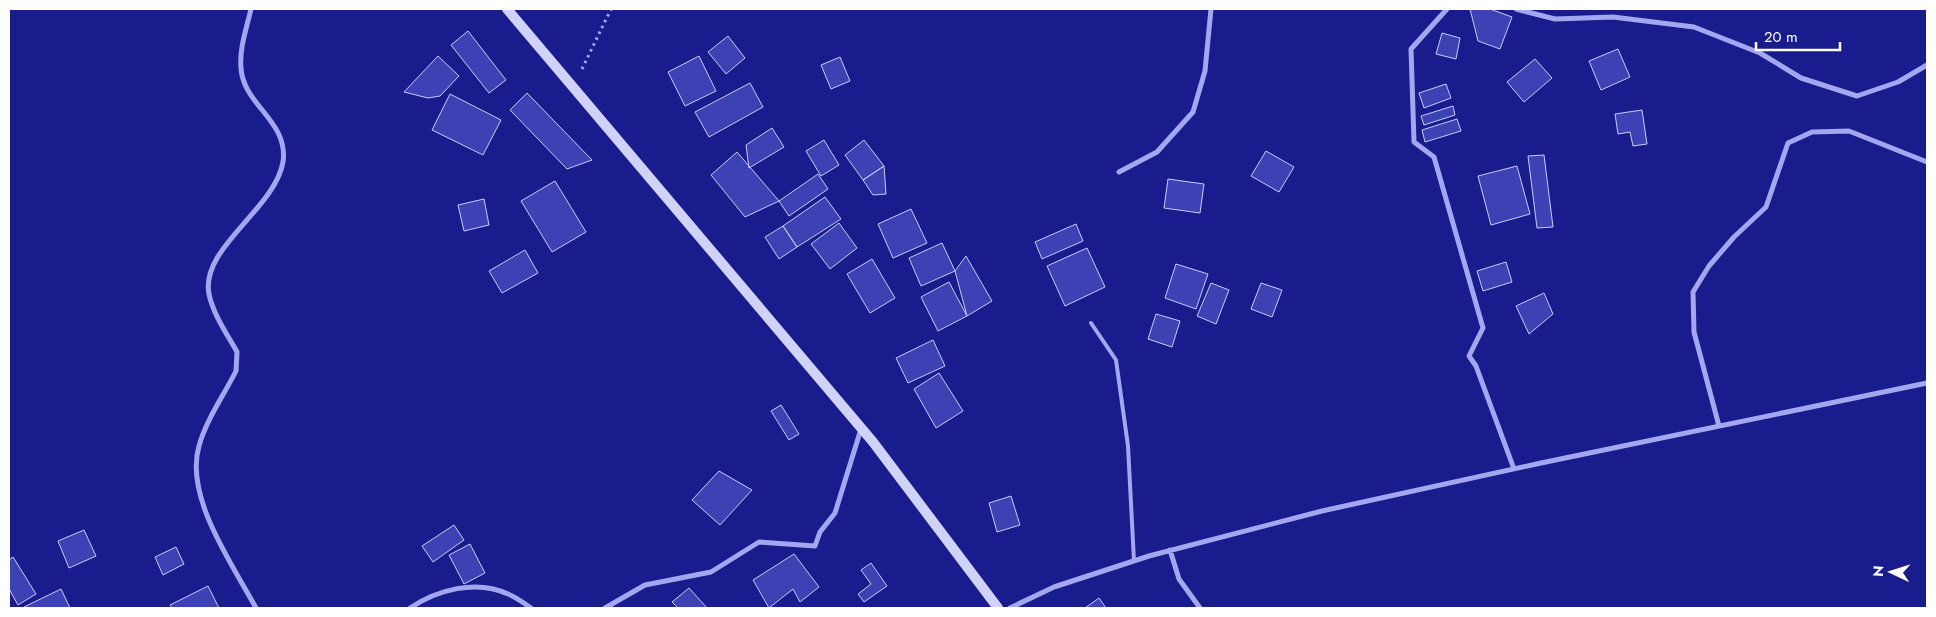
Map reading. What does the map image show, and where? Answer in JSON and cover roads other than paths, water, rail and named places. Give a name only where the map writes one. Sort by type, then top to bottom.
[{"type":"main road","points":[[507,9],[574,86],[861,429],[998,608]]},
{"type":"street","points":[[251,9],[240,69],[245,85],[275,125],[284,144],[283,164],[274,187],[226,246],[210,272],[209,296],[236,352],[238,362],[236,370],[202,438],[196,456],[196,468],[206,514],[256,608]]},
{"type":"street","points":[[1119,172],[1157,152],[1193,112],[1204,71],[1211,9]]},
{"type":"street","points":[[1447,9],[1411,49],[1414,142],[1434,156],[1483,328],[1469,356],[1476,366],[1514,469]]},
{"type":"street","points":[[1516,9],[1555,19],[1613,17],[1694,27],[1760,53],[1801,78],[1857,96],[1898,82],[1927,65]]},
{"type":"street","points":[[1719,426],[1694,332],[1693,292],[1709,266],[1734,237],[1766,207],[1788,143],[1812,132],[1849,130],[1927,162]]},
{"type":"street","points":[[1010,608],[1054,586],[1134,560],[1322,512],[1514,469],[1927,383]]},
{"type":"street","points":[[605,608],[644,585],[711,572],[759,542],[815,546],[820,532],[835,512],[861,429]]},
{"type":"street","points":[[1170,550],[1179,580],[1200,608]]},
{"type":"street","points":[[410,608],[440,592],[466,588],[489,588],[507,593],[531,608]]},
{"type":"lane","points":[[1092,322],[1116,360],[1128,446],[1134,560]]}]
